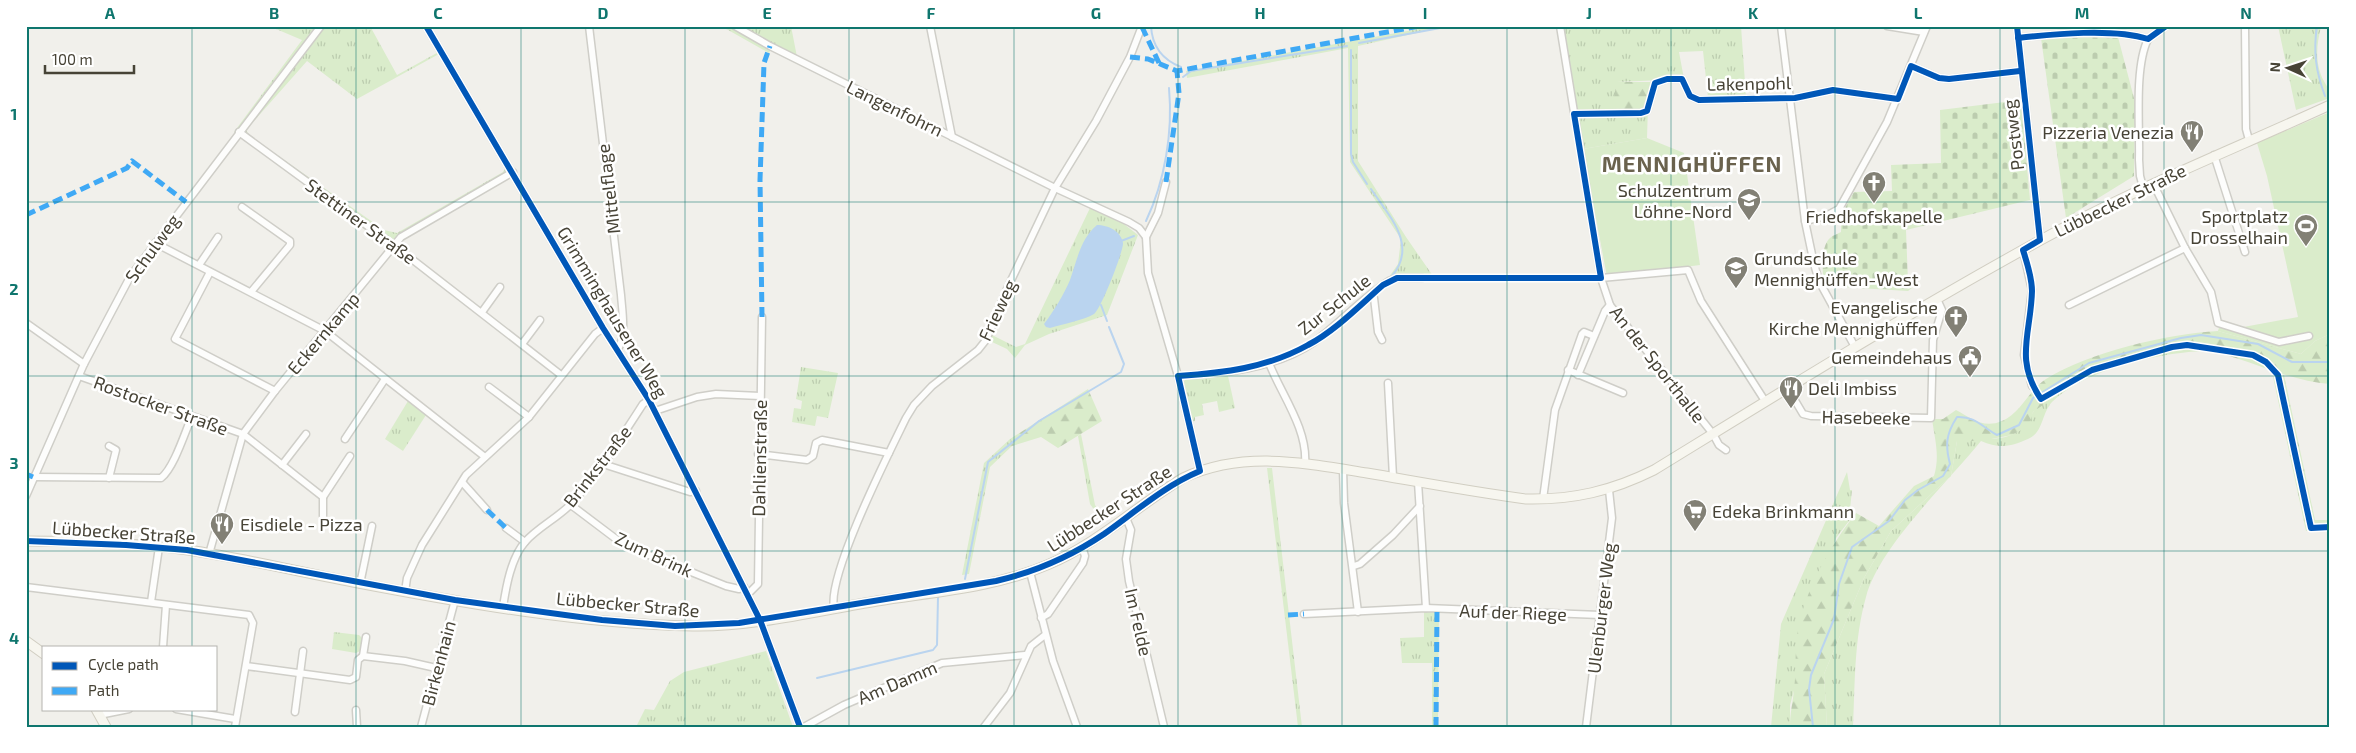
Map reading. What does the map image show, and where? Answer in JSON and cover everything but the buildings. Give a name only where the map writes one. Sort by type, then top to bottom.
[{"type":"main road","name":"Lübbecker Straße","points":[[26,542],[159,547],[209,554],[360,584],[503,607],[602,620],[675,626],[718,626],[963,588],[1030,572],[1082,547],[1168,487],[1200,471],[1225,464],[1258,460],[1305,464],[1504,496],[1543,499],[1571,498],[1608,490],[1654,470],[1787,387],[2040,240],[2143,187],[2330,105]]},
{"type":"main road","points":[[26,641],[42,653]]},
{"type":"main road","points":[[98,712],[106,727]]},
{"type":"street","name":"Schulweg","points":[[26,496],[84,364],[130,277],[321,26]]},
{"type":"street","name":"Grimminghausener Weg","points":[[426,26],[603,328],[655,411],[760,620],[800,727]]},
{"type":"street","name":"Mittelflage","points":[[589,26],[621,295],[621,334],[620,345],[617,350]]},
{"type":"street","name":"Langenfohrn","points":[[735,26],[770,46],[952,137],[1129,222],[1139,228],[1146,237]]},
{"type":"street","points":[[930,26],[952,137]]},
{"type":"street","name":"Frieweg","points":[[834,608],[832,598],[836,580],[889,453],[914,405],[932,386],[978,350],[986,340],[1007,289],[1055,188],[1096,121],[1130,56],[1142,26]]},
{"type":"street","name":"An der Sporthalle","points":[[1560,26],[1602,278],[1610,305],[1713,434]]},
{"type":"street","points":[[1782,26],[1806,220],[1819,281],[1855,347]]},
{"type":"street","points":[[1806,220],[1826,216],[1839,209],[1898,99],[1926,29],[1887,26]]},
{"type":"street","name":"Postweg","points":[[2017,26],[2020,71],[2040,240]]},
{"type":"street","points":[[2107,26],[2108,34]]},
{"type":"street","points":[[2143,187],[2140,168],[2141,65],[2143,48],[2148,39],[2166,26]]},
{"type":"street","points":[[2245,26],[2246,128],[2249,140]]},
{"type":"street","points":[[2018,38],[2044,35],[2108,34],[2148,39]]},
{"type":"street","points":[[1911,66],[1939,78],[1949,79],[2020,71]]},
{"type":"street","name":"Lakenpohl","points":[[1574,114],[1640,113],[1647,111],[1652,87],[1655,83],[1667,79],[1682,79],[1690,96],[1699,100],[1790,98],[1844,90],[1898,99]]},
{"type":"street","name":"Stettiner Straße","points":[[240,132],[482,312],[561,376]]},
{"type":"street","points":[[2214,155],[2245,252]]},
{"type":"street","name":"Eckernkamp","points":[[209,554],[244,434],[275,391],[401,237],[513,172]]},
{"type":"street","points":[[1166,182],[1158,213],[1146,237],[1148,273],[1178,376],[1200,471]]},
{"type":"street","points":[[2153,183],[2185,248],[2211,292],[2218,323],[2279,342],[2309,336]]},
{"type":"street","points":[[242,206],[290,241],[290,245],[250,292]]},
{"type":"street","points":[[198,266],[218,238]]},
{"type":"street","points":[[155,243],[325,331],[485,457]]},
{"type":"street","points":[[2069,305],[2185,248]]},
{"type":"street","points":[[2023,250],[2032,290],[2024,354],[2032,386]]},
{"type":"street","points":[[1602,278],[1688,270],[1701,301],[1765,401]]},
{"type":"street","points":[[210,272],[175,339],[275,391]]},
{"type":"street","name":"Zur Schule","points":[[1178,376],[1226,373],[1268,363],[1315,341],[1383,285],[1397,278],[1422,278]]},
{"type":"street","points":[[482,312],[500,287]]},
{"type":"street","points":[[1372,295],[1378,332],[1382,340]]},
{"type":"street","name":"Hasebeeke","points":[[1787,387],[1803,414],[1811,416],[1931,418],[1933,340],[1942,310],[1936,299]]},
{"type":"street","points":[[1578,375],[1605,311],[1610,305]]},
{"type":"street","name":"Dahlienstraße","points":[[748,594],[758,584],[758,454],[762,316]]},
{"type":"street","points":[[522,344],[540,320]]},
{"type":"street","points":[[26,323],[84,364]]},
{"type":"street","points":[[406,592],[408,578],[422,545],[462,482],[485,457],[528,417],[595,334],[603,328]]},
{"type":"street","points":[[1543,499],[1555,410],[1582,334],[1584,332],[1594,336]]},
{"type":"street","points":[[1268,363],[1300,432],[1306,451],[1305,464]]},
{"type":"street","points":[[1568,370],[1623,393]]},
{"type":"street","name":"Rostocker Straße","points":[[79,376],[244,434]]},
{"type":"street","points":[[345,438],[385,379]]},
{"type":"street","points":[[1388,383],[1393,478]]},
{"type":"street","points":[[489,387],[528,417]]},
{"type":"street","points":[[655,411],[697,396],[716,394],[760,396]]},
{"type":"street","name":"Brinkstraße","points":[[503,607],[505,590],[515,562],[525,542],[571,505],[603,464],[643,404],[649,400]]},
{"type":"street","points":[[33,477],[158,478],[165,475],[192,416]]},
{"type":"street","points":[[244,434],[323,497]]},
{"type":"street","points":[[282,465],[306,434]]},
{"type":"street","points":[[1713,434],[1719,445],[1726,450]]},
{"type":"street","points":[[758,454],[807,460],[814,456],[816,443],[822,440],[889,453]]},
{"type":"street","points":[[109,446],[116,450],[109,478]]},
{"type":"street","points":[[323,516],[323,497],[350,456]]},
{"type":"street","points":[[603,464],[690,492],[696,490]]},
{"type":"street","points":[[1343,470],[1342,483],[1350,561],[1354,566],[1358,612]]},
{"type":"street","points":[[462,482],[487,510]]},
{"type":"street","points":[[1418,482],[1426,608]]},
{"type":"street","name":"Ulenburger Weg","points":[[1586,727],[1612,518],[1608,490]]},
{"type":"street","name":"Zum Brink","points":[[571,505],[620,542],[634,549],[726,586],[739,589],[744,587]]},
{"type":"street","points":[[1354,566],[1360,564],[1393,535],[1420,506]]},
{"type":"street","name":"Im Felde","points":[[1126,518],[1131,530],[1126,559],[1129,581],[1164,727]]},
{"type":"street","points":[[360,584],[372,526]]},
{"type":"street","points":[[506,528],[525,542]]},
{"type":"street","points":[[151,602],[159,547]]},
{"type":"street","points":[[1041,618],[1048,614],[1083,563],[1085,556],[1082,547]]},
{"type":"street","points":[[1030,572],[1045,635],[1076,727]]},
{"type":"street","points":[[26,587],[249,615],[253,623],[234,727]]},
{"type":"street","name":"Birkenhain","points":[[421,727],[455,600]]},
{"type":"street","points":[[163,646],[166,605]]},
{"type":"street","name":"Auf der Riege","points":[[1304,614],[1426,608],[1600,615]]},
{"type":"street","points":[[984,727],[1010,693],[1025,655],[1036,640],[1045,635]]},
{"type":"street","points":[[246,666],[350,680],[356,677],[358,660],[363,656],[366,636]]},
{"type":"street","points":[[296,712],[303,651]]},
{"type":"street","name":"Am Damm","points":[[804,727],[844,705],[942,662],[1025,655]]},
{"type":"street","points":[[363,656],[405,661],[436,668]]},
{"type":"street","points":[[98,712],[118,710]]},
{"type":"street","points":[[183,710],[235,718]]},
{"type":"street","points":[[356,710],[356,727]]},
{"type":"green space","points":[[269,26],[370,26],[397,75],[444,49],[514,169],[399,237],[390,248],[234,132],[302,40]],"holes":[[[439,54],[505,169],[503,172],[397,233],[384,230],[250,136],[246,130],[307,61],[357,99]]]},
{"type":"green space","points":[[721,26],[791,26],[797,57],[772,46],[769,53]]},
{"type":"green space","points":[[1435,26],[1448,26],[1358,46],[1358,161],[1433,276],[1389,277],[1398,264],[1401,239],[1350,162],[1348,48],[1187,78],[1186,71]]},
{"type":"green space","points":[[1563,26],[1741,26],[1746,97],[1708,97],[1703,51],[1679,52],[1684,79],[1617,82],[1648,106],[1647,138],[1583,149]]},
{"type":"green space","points":[[2278,26],[2330,26],[2321,27],[2317,51],[2319,69],[2328,88],[2330,98],[2296,110]]},
{"type":"green space","points":[[2118,37],[2135,102],[2134,176],[2066,218],[2041,38]]},
{"type":"green space","points":[[1616,82],[1654,82],[1645,110],[1613,111]]},
{"type":"green space","points":[[2021,100],[2030,200],[1906,230],[1908,282],[1912,288],[1908,291],[1825,286],[1823,254],[1830,238],[1841,232],[1841,215],[1854,192],[1892,191],[1891,165],[1941,163],[1940,110]]},
{"type":"green space","name":"Sportplatz Drosselhain","points":[[2330,112],[2330,334],[2315,341],[2301,354],[2218,331],[2220,324],[2238,328],[2298,317],[2267,176],[2257,143]]},
{"type":"green space","points":[[1647,138],[1684,153],[1700,265],[1607,277],[1583,149]]},
{"type":"green space","points":[[1090,208],[1120,221],[1138,235],[1107,315],[1049,334],[1025,345],[1015,358],[1007,349],[992,342],[987,344],[992,335],[1016,347],[1025,344]]},
{"type":"green space","points":[[2218,331],[2301,354],[2315,341],[2330,334],[2330,384],[2299,379],[2209,351],[2204,344],[2167,346],[2108,362],[2055,386],[2053,398],[2033,412],[2031,420],[2023,429],[2012,435],[1981,441],[1957,441],[1951,476],[1891,531],[1864,578],[1824,674],[1827,727],[1790,727],[1798,628],[1813,582],[1837,539],[1856,513],[1879,526],[1914,486],[1934,476],[1937,455],[1932,419],[1943,419],[1956,410],[1978,422],[1989,424],[2002,421],[2014,413],[2040,384],[2064,369],[2106,353],[2152,340]]},
{"type":"green space","points":[[2187,343],[2204,344],[2209,351],[2148,358],[2104,371],[2084,380],[2066,390],[2052,402],[2040,427],[2033,436],[2016,444],[2004,446],[1981,441],[1951,475],[1957,441],[2000,438],[2016,433],[2026,425],[2034,411],[2053,398],[2055,386],[2120,358],[2154,348]]},
{"type":"green space","points":[[801,367],[838,373],[828,418],[817,416],[815,426],[792,422],[794,408],[801,409],[802,401],[796,399]]},
{"type":"green space","points":[[2272,372],[2284,375],[2315,520],[2330,520],[2330,530],[2306,531]]},
{"type":"green space","points":[[1228,376],[1235,408],[1219,412],[1217,401],[1202,404],[1204,415],[1195,417],[1195,421],[1191,422],[1183,382],[1186,379]]},
{"type":"green space","points":[[1088,389],[1102,421],[1058,448],[1041,437],[1012,446],[1010,439]]},
{"type":"green space","points":[[408,401],[426,415],[403,451],[385,439]]},
{"type":"green space","points":[[1081,434],[1095,505],[1106,520],[1103,522],[1090,504],[1078,436]]},
{"type":"green space","points":[[1010,439],[1012,446],[990,467],[969,574],[962,575],[984,463]]},
{"type":"green space","points":[[1267,468],[1272,468],[1302,727],[1298,727]]},
{"type":"green space","points":[[1847,472],[1850,490],[1852,490],[1850,509],[1855,513],[1836,538],[1790,705],[1790,727],[1771,727],[1781,624]]},
{"type":"green space","points":[[1949,478],[1899,537],[1873,578],[1866,597],[1859,629],[1853,727],[1827,727],[1824,674],[1864,578],[1891,531]]},
{"type":"green space","points":[[1424,606],[1439,606],[1438,727],[1432,727],[1432,663],[1402,663],[1400,638],[1424,637]]},
{"type":"green space","points":[[334,632],[359,635],[362,638],[360,651],[356,653],[332,649]]},
{"type":"green space","points":[[766,651],[793,727],[636,727],[645,709],[654,710],[670,681],[684,672]]},
{"type":"water","points":[[1097,225],[1105,226],[1117,232],[1123,243],[1102,302],[1094,314],[1090,316],[1050,328],[1046,327],[1044,324],[1068,285],[1083,244]]},
{"type":"waterway","points":[[1151,26],[1156,46],[1164,56],[1181,67]]},
{"type":"waterway","points":[[1359,43],[1451,26]]},
{"type":"waterway","points":[[2317,26],[2316,62],[2325,96]]},
{"type":"waterway","points":[[1183,77],[1191,71],[1347,46]]},
{"type":"waterway","points":[[1351,50],[1351,154],[1353,162],[1367,184]]},
{"type":"waterway","points":[[1146,221],[1158,190],[1166,156],[1170,122],[1169,88]]},
{"type":"waterway","points":[[1371,189],[1393,221],[1402,243],[1399,265],[1391,277]]},
{"type":"waterway","points":[[1121,241],[1134,236]]},
{"type":"waterway","points":[[1101,305],[1107,321]]},
{"type":"waterway","points":[[965,579],[988,462],[1039,421],[1121,372],[1124,364],[1109,327]]},
{"type":"waterway","points":[[1813,727],[1809,689],[1811,675],[1834,619],[1839,584],[1852,547],[1889,521],[1905,500],[1918,490],[1943,476],[1950,464],[1947,445],[1949,434],[1957,417],[1974,420],[1997,435],[2019,425],[2033,398],[2089,363],[2181,338],[2201,335],[2258,344],[2292,362],[2330,362]]},
{"type":"waterway","points":[[817,678],[933,650],[937,645],[938,597]]},
{"type":"marked path","points":[[1130,57],[1148,59],[1177,71],[1420,26]]},
{"type":"marked path","points":[[1142,27],[1159,63]]},
{"type":"marked path","points":[[762,317],[760,180],[764,63],[770,46]]},
{"type":"marked path","points":[[1166,182],[1179,93],[1177,71]]},
{"type":"marked path","points":[[26,215],[127,168],[132,161],[186,202]]},
{"type":"marked path","points":[[26,474],[33,477]]},
{"type":"marked path","points":[[487,510],[506,528]]},
{"type":"marked path","points":[[1436,727],[1437,609]]},
{"type":"marked path","points":[[1288,615],[1304,614]]},
{"type":"cycle path","points":[[426,26],[603,328],[649,400],[760,620],[800,727]]},
{"type":"cycle path","points":[[2017,26],[2040,240],[2023,250],[2032,291],[2026,359],[2028,372],[2041,399],[2092,370],[2172,347],[2187,345],[2253,355],[2266,362],[2278,375],[2311,528],[2330,527]]},
{"type":"cycle path","points":[[2018,38],[2101,33],[2148,39],[2166,26]]},
{"type":"cycle path","points":[[26,541],[126,545],[187,550],[455,600],[602,620],[675,626],[739,623],[996,581],[1025,573],[1078,550],[1104,534],[1174,484],[1200,471],[1178,376],[1244,368],[1292,353],[1328,333],[1383,285],[1397,278],[1601,278],[1574,114],[1641,113],[1647,111],[1655,83],[1667,79],[1682,79],[1690,96],[1699,100],[1795,98],[1833,90],[1898,99],[1911,66],[1939,78],[1949,79],[2020,71]]},
{"type":"place","name":"Pizzeria Venezia","points":[[2192,153]]},
{"type":"place","name":"Friedhofskapelle","points":[[1874,204]]},
{"type":"place","name":"Schulzentrum Löhne-Nord","points":[[1749,221]]},
{"type":"place","name":"Sportplatz Drosselhain","points":[[2306,247]]},
{"type":"place","name":"Grundschule Mennighüffen-West","points":[[1736,289]]},
{"type":"place","name":"Evangelische Kirche Mennighüffen","points":[[1956,338]]},
{"type":"place","name":"Gemeindehaus","points":[[1970,378]]},
{"type":"place","name":"Deli Imbiss","points":[[1791,409]]},
{"type":"place","name":"Edeka Brinkmann","points":[[1695,532]]},
{"type":"place","name":"Eisdiele - Pizza","points":[[222,545]]},
{"type":"district","name":"MENNIGHÜFFEN","points":[[1692,163]]}]
